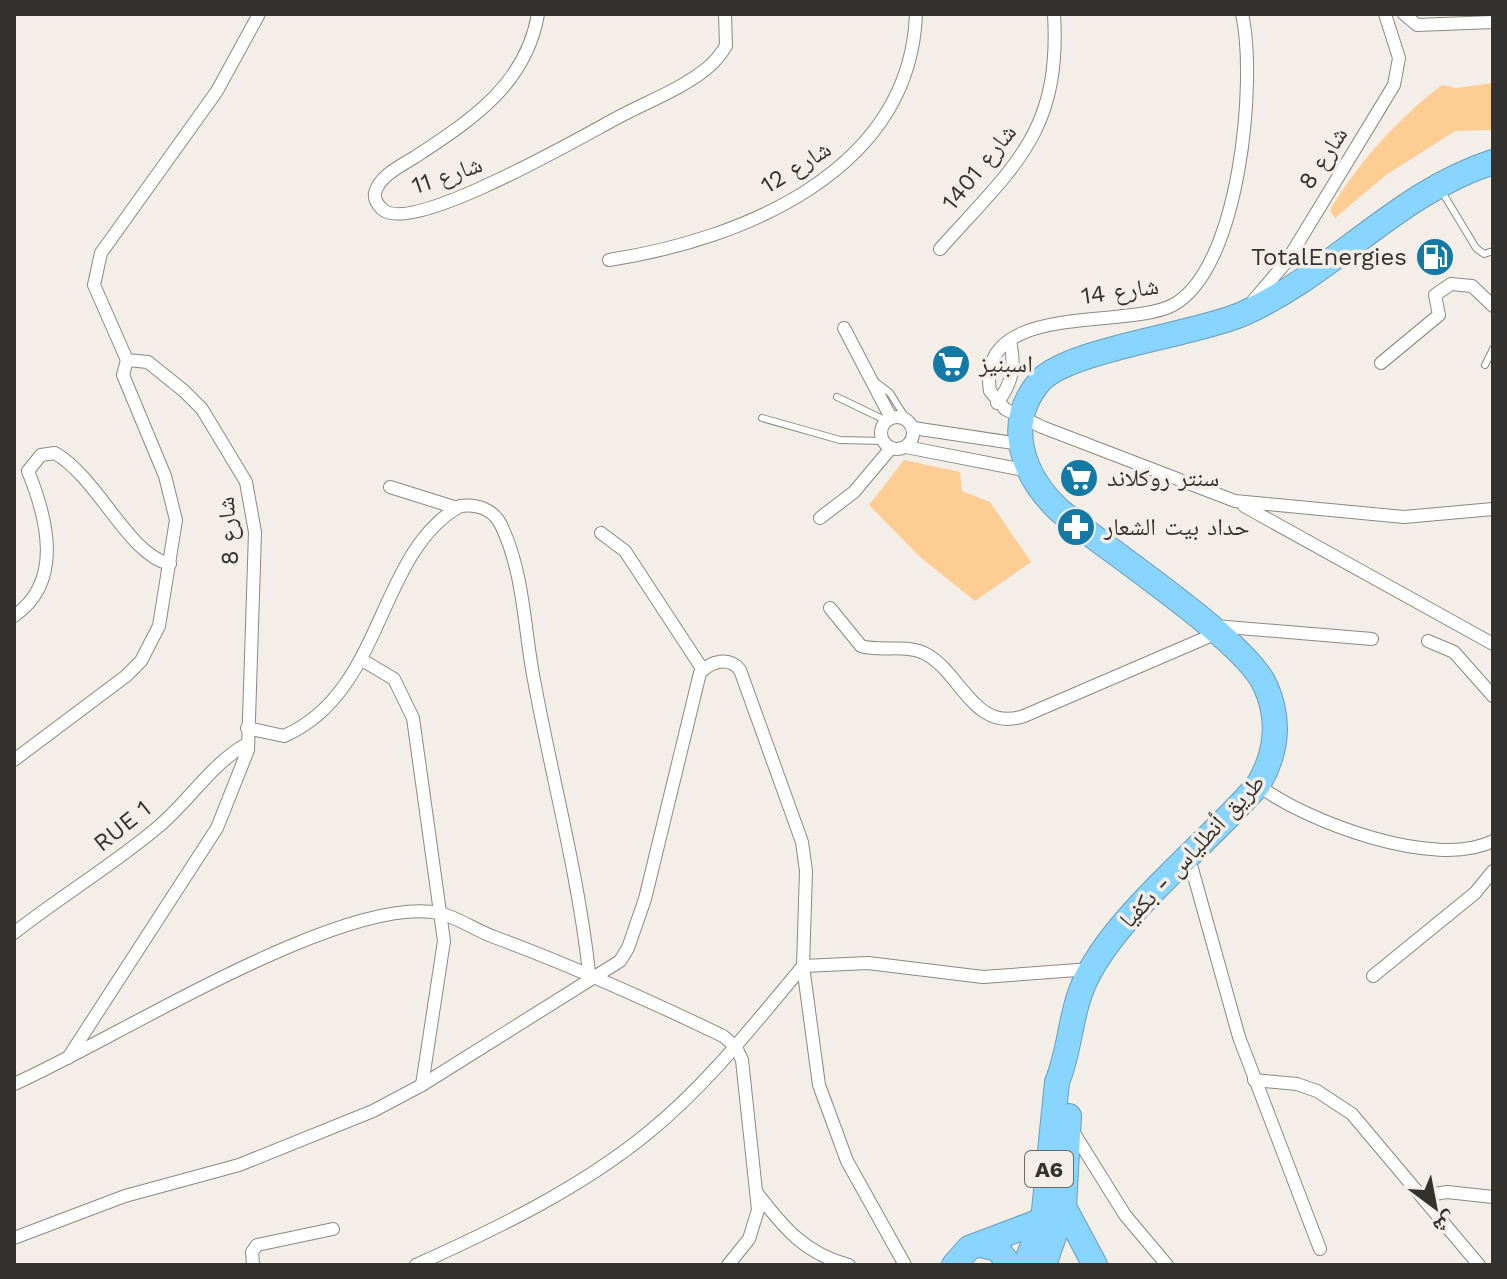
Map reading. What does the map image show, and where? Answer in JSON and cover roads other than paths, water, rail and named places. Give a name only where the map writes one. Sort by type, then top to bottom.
[{"type":"highway","name":"طريق أنطلياس - بكفيا","points":[[1063,1071],[1075,1005],[1091,969],[1114,937],[1258,785],[1275,743],[1270,699],[1256,671],[1212,629],[1059,510],[1039,490],[1020,444],[1023,416],[1033,392],[1047,375],[1072,361],[1187,333],[1243,313],[1309,277],[1388,216],[1437,183],[1493,162]]},
{"type":"highway","name":"A6","points":[[1047,1265],[1064,1207],[1069,1125],[1068,1081],[1063,1071]]},
{"type":"highway","name":"A6","points":[[1025,1265],[1043,1220],[1055,1097],[1063,1071]]},
{"type":"highway","points":[[1064,1207],[1094,1264]]},
{"type":"highway","points":[[954,1265],[963,1252],[1043,1220]]},
{"type":"highway","points":[[981,1245],[998,1249],[1009,1265]]},
{"type":"highway","points":[[1047,1265],[1064,1260],[1094,1264]]},
{"type":"street","points":[[14,760],[107,692],[141,661],[159,626],[175,538],[174,507],[123,375],[127,360],[94,285],[97,262],[143,191],[217,91],[259,14]]},
{"type":"street","name":"شارع 11","points":[[538,14],[524,59],[500,94],[452,132],[386,176],[375,193],[376,203],[385,212],[396,214],[426,208],[501,180],[699,74],[726,46],[725,14]]},
{"type":"street","name":"شارع 12","points":[[609,260],[648,254],[755,217],[836,171],[868,141],[897,94],[911,61],[916,14]]},
{"type":"street","name":"شارع 1401","points":[[940,249],[1026,150],[1045,114],[1056,56],[1054,14]]},
{"type":"street","name":"شارع 14","points":[[1010,342],[1065,321],[1157,311],[1175,305],[1198,282],[1213,256],[1227,218],[1242,141],[1250,67],[1242,14]]},
{"type":"street","name":"شارع 8","points":[[1243,313],[1287,261],[1394,85],[1399,58],[1385,14]]},
{"type":"street","points":[[1404,14],[1417,25],[1493,22]]},
{"type":"street","points":[[1381,363],[1439,315],[1435,295],[1451,284],[1472,286],[1493,306]]},
{"type":"street","points":[[844,328],[874,382],[889,420]]},
{"type":"street","points":[[997,403],[1011,380],[1013,355],[1010,342],[999,351],[988,377],[997,403],[1177,482],[1235,501],[1298,533],[1493,644]]},
{"type":"street","name":"شارع 8","points":[[68,1058],[225,813],[246,759],[248,743],[255,532],[246,482],[202,409],[148,362],[127,360]]},
{"type":"street","points":[[1011,380],[1033,392]]},
{"type":"street","points":[[889,420],[1020,444]]},
{"type":"street","points":[[887,445],[881,430],[889,420]]},
{"type":"street","points":[[906,447],[913,437],[910,424]]},
{"type":"street","points":[[887,445],[1029,471]]},
{"type":"street","points":[[820,518],[854,492],[887,445]]},
{"type":"street","points":[[28,471],[41,455],[60,455],[99,492],[139,547],[170,564]]},
{"type":"street","points":[[14,466],[28,471],[45,515],[46,567],[34,595],[14,616]]},
{"type":"street","points":[[390,487],[457,508],[480,507],[494,514],[516,570],[533,679],[581,902],[592,974]]},
{"type":"street","points":[[1235,501],[1404,517],[1493,509]]},
{"type":"street","points":[[247,728],[277,737],[302,727],[320,714],[362,660],[419,547],[437,525],[457,508]]},
{"type":"street","points":[[1298,533],[1295,521],[1301,509]]},
{"type":"street","points":[[14,1238],[125,1196],[199,1177],[279,1150],[373,1111],[422,1085],[592,974],[620,961],[628,948],[645,899],[703,670],[625,551],[601,533]]},
{"type":"street","points":[[830,608],[855,642],[866,648],[920,651],[935,660],[980,710],[1003,719],[1024,716],[1212,629],[1372,639]]},
{"type":"street","points":[[1428,641],[1454,652],[1493,696]]},
{"type":"street","points":[[362,660],[394,679],[413,718],[441,913],[444,951],[422,1085]]},
{"type":"street","points":[[703,670],[723,661],[739,668],[798,827],[806,871],[803,966],[813,1059],[826,1109],[847,1161],[905,1265]]},
{"type":"street","name":"RUE 1","points":[[14,933],[137,844],[180,806],[225,757],[248,743]]},
{"type":"street","points":[[1258,785],[1312,817],[1403,845],[1447,851],[1474,848],[1493,841]]},
{"type":"street","points":[[1189,858],[1222,986],[1254,1080],[1320,1249]]},
{"type":"street","points":[[1373,976],[1475,893],[1493,871]]},
{"type":"street","points":[[14,1084],[304,941],[373,918],[400,913],[441,913],[469,928],[592,974],[723,1036],[736,1047],[746,1085],[756,1222],[749,1239],[728,1265]]},
{"type":"street","points":[[416,1265],[474,1238],[598,1170],[652,1130],[736,1047],[803,966],[868,963],[983,977],[1091,969]]},
{"type":"street","points":[[1254,1080],[1297,1084],[1336,1101],[1352,1114],[1479,1265]]},
{"type":"street","points":[[1069,1125],[1125,1215],[1167,1265]]},
{"type":"street","points":[[756,1192],[799,1242],[830,1260],[849,1265]]},
{"type":"street","points":[[1422,1196],[1447,1192],[1493,1197]]},
{"type":"street","points":[[253,1265],[252,1252],[257,1245],[333,1229]]},
{"type":"lane","points":[[1437,183],[1476,248],[1484,254],[1493,251]]},
{"type":"lane","points":[[1485,365],[1493,349]]},
{"type":"lane","points":[[874,382],[890,393],[910,424]]},
{"type":"lane","points":[[837,397],[889,420]]},
{"type":"lane","points":[[762,418],[840,440],[887,445]]},
{"type":"place","name":"TotalEnergies","points":[[1435,257]]},
{"type":"place","name":"اسبنيز","points":[[951,364]]},
{"type":"place","name":"سنتر روكلاند","points":[[1079,478]]},
{"type":"place","name":"حداد بيت الشعار","points":[[1076,527]]}]
